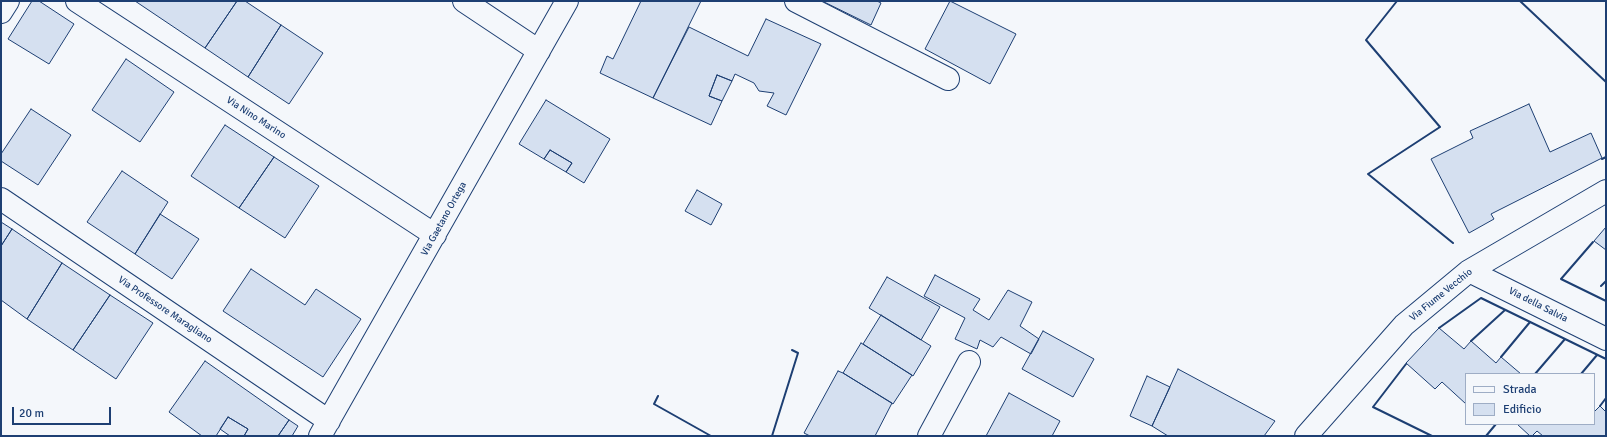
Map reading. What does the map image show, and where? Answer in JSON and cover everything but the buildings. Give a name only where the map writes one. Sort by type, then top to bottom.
[{"type":"street","points":[[1,12],[8,1]]},
{"type":"street","name":"Via Nino Marino","points":[[77,1],[435,235]]},
{"type":"street","points":[[464,1],[539,51]]},
{"type":"street","name":"Via Gaetano Ortega","points":[[325,429],[567,1]]},
{"type":"street","points":[[796,1],[948,80]]},
{"type":"street","name":"Via Fiume Vecchio","points":[[1306,436],[1404,325],[1469,271],[1606,192]]},
{"type":"street","name":"Via Professore Maragliano","points":[[1,199],[325,429]]},
{"type":"street","name":"Via della Salvia","points":[[1469,271],[1606,339]]},
{"type":"street","points":[[929,436],[970,362]]},
{"type":"wall","points":[[1397,1],[1366,40],[1440,127],[1368,174],[1453,243]]},
{"type":"wall","points":[[1520,1],[1606,82]]},
{"type":"wall","points":[[1602,159],[1606,157]]},
{"type":"wall","points":[[1593,242],[1561,279],[1606,301]]},
{"type":"wall","points":[[1601,286],[1606,281]]},
{"type":"wall","points":[[1439,328],[1481,298],[1606,359]]},
{"type":"wall","points":[[1471,341],[1505,310]]},
{"type":"wall","points":[[1501,357],[1530,322]]},
{"type":"wall","points":[[1536,373],[1565,339]]},
{"type":"wall","points":[[772,436],[798,353],[792,350]]},
{"type":"wall","points":[[1582,373],[1597,355]]},
{"type":"wall","points":[[1406,364],[1373,407],[1432,436]]},
{"type":"wall","points":[[658,396],[654,404],[711,436]]},
{"type":"wall","points":[[1600,406],[1606,398]]},
{"type":"wall","points":[[1486,436],[1495,425]]}]
